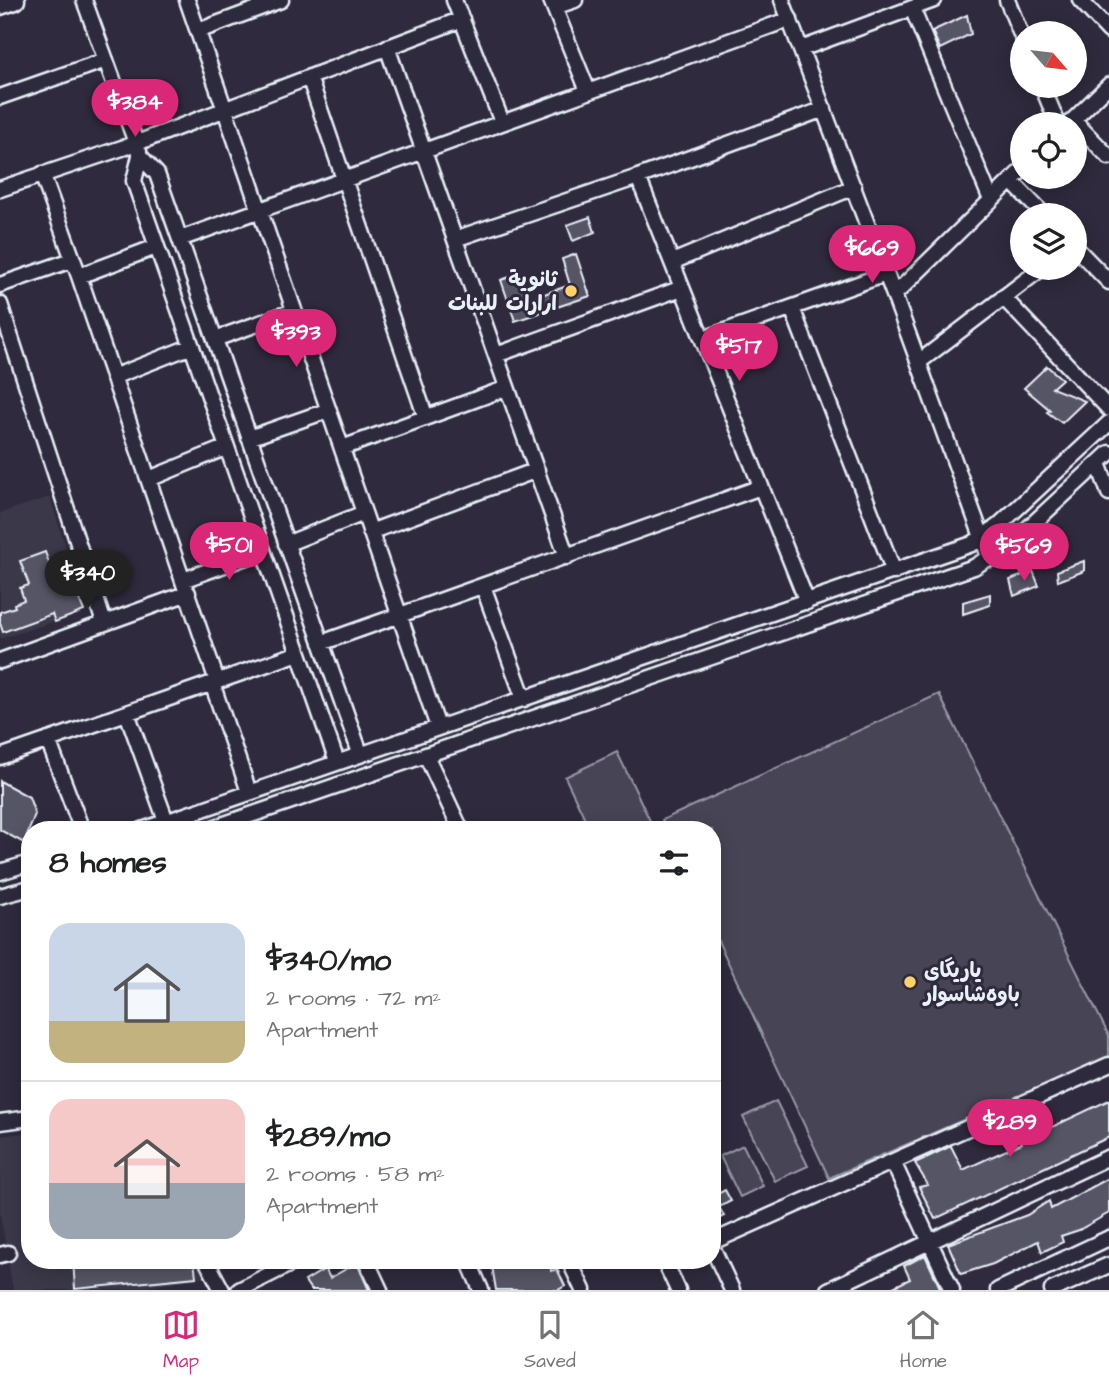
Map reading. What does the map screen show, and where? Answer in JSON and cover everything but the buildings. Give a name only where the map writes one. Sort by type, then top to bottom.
[{"type":"street","points":[[84,0],[138,149],[157,174],[360,753]]},
{"type":"street","points":[[187,0],[438,727]]},
{"type":"street","points":[[198,31],[281,0]]},
{"type":"street","points":[[454,0],[502,122]]},
{"type":"street","points":[[575,0],[553,4],[588,91]]},
{"type":"street","points":[[782,0],[854,187],[990,559]]},
{"type":"street","points":[[801,49],[934,0]]},
{"type":"street","points":[[1007,0],[1016,21]]},
{"type":"street","points":[[1080,0],[1109,31]]},
{"type":"street","points":[[912,8],[991,200]]},
{"type":"street","points":[[0,189],[41,174],[138,149],[225,109],[462,19]]},
{"type":"street","points":[[180,239],[790,19]]},
{"type":"street","points":[[387,47],[567,557]]},
{"type":"street","points":[[0,97],[106,60]]},
{"type":"street","points":[[309,77],[426,418]]},
{"type":"street","points":[[1079,112],[1109,85]]},
{"type":"street","points":[[455,239],[638,177],[824,109]]},
{"type":"street","points":[[1087,139],[1109,157]]},
{"type":"street","points":[[138,149],[134,181],[337,762]]},
{"type":"street","points":[[41,174],[186,586],[249,792]]},
{"type":"street","points":[[638,177],[807,602]]},
{"type":"street","points":[[894,295],[1010,182]]},
{"type":"street","points":[[672,262],[854,187]]},
{"type":"street","points":[[1019,189],[1032,203]]},
{"type":"street","points":[[79,276],[156,247]]},
{"type":"street","points":[[1087,259],[1109,282]]},
{"type":"street","points":[[0,285],[72,260]]},
{"type":"street","points":[[703,339],[886,274]]},
{"type":"street","points":[[919,362],[1026,280]]},
{"type":"street","points":[[496,355],[682,288]]},
{"type":"street","points":[[1003,297],[1109,409]]},
{"type":"street","points":[[0,304],[104,623]]},
{"type":"street","points":[[792,308],[894,572]]},
{"type":"street","points":[[215,339],[295,311]]},
{"type":"street","points":[[113,377],[192,346]]},
{"type":"street","points":[[342,448],[507,388]]},
{"type":"street","points":[[249,438],[329,410]]},
{"type":"street","points":[[127,713],[166,821],[960,549],[983,538],[1109,423]]},
{"type":"street","points":[[149,479],[227,447]]},
{"type":"street","points":[[1104,458],[1109,493]]},
{"type":"street","points":[[233,821],[957,574],[990,559],[1011,544],[1104,458]]},
{"type":"street","points":[[370,532],[537,471]]},
{"type":"street","points":[[321,643],[761,487]]},
{"type":"street","points":[[286,544],[364,513]]},
{"type":"street","points":[[0,661],[104,623],[263,551]]},
{"type":"street","points":[[483,586],[524,699]]},
{"type":"street","points":[[0,757],[299,653]]},
{"type":"street","points":[[472,716],[479,737]]},
{"type":"street","points":[[324,726],[347,718]]},
{"type":"street","points":[[48,740],[79,821]]},
{"type":"street","points":[[426,755],[457,821]]},
{"type":"street","points":[[288,779],[295,799]]},
{"type":"street","points":[[0,872],[21,866]]},
{"type":"street","points":[[0,896],[21,890]]},
{"type":"street","points":[[721,1241],[1109,1065]]},
{"type":"street","points":[[0,1122],[21,1119]]},
{"type":"street","points":[[828,1290],[1109,1157]]},
{"type":"street","points":[[893,1162],[952,1290]]},
{"type":"street","points":[[998,1290],[1109,1238]]},
{"type":"street","points":[[721,1265],[732,1290]]},
{"type":"street","points":[[1052,1290],[1109,1265]]},
{"type":"street","points":[[209,1269],[217,1289]]},
{"type":"street","points":[[239,1290],[280,1269]]},
{"type":"street","points":[[370,1269],[380,1290]]},
{"type":"street","points":[[472,1269],[481,1290]]},
{"type":"street","points":[[573,1269],[583,1290]]},
{"type":"street","points":[[670,1269],[678,1290]]},
{"type":"shaded area","points":[[50,497],[86,611],[0,639],[0,513]]},
{"type":"shaded area","name":"یاریگای باوەشاسوار","points":[[939,694],[1109,1036],[1109,1057],[829,1178],[721,947],[721,821],[662,820]]},
{"type":"shaded area","points":[[617,752],[650,821],[586,821],[565,777]]},
{"type":"shaded area","points":[[776,1101],[808,1166],[775,1181],[743,1117]]},
{"type":"shaded area","points":[[21,1133],[21,1269],[204,1269],[208,1276],[130,1290],[13,1290],[0,1214],[0,1136]]},
{"type":"shaded area","points":[[743,1145],[763,1186],[740,1197],[721,1156]]},
{"type":"place","name":"ثانوية ارارات للبنات","points":[[571,291]]},
{"type":"place","name":"یاریگای باوەشاسوار","points":[[910,982]]}]
